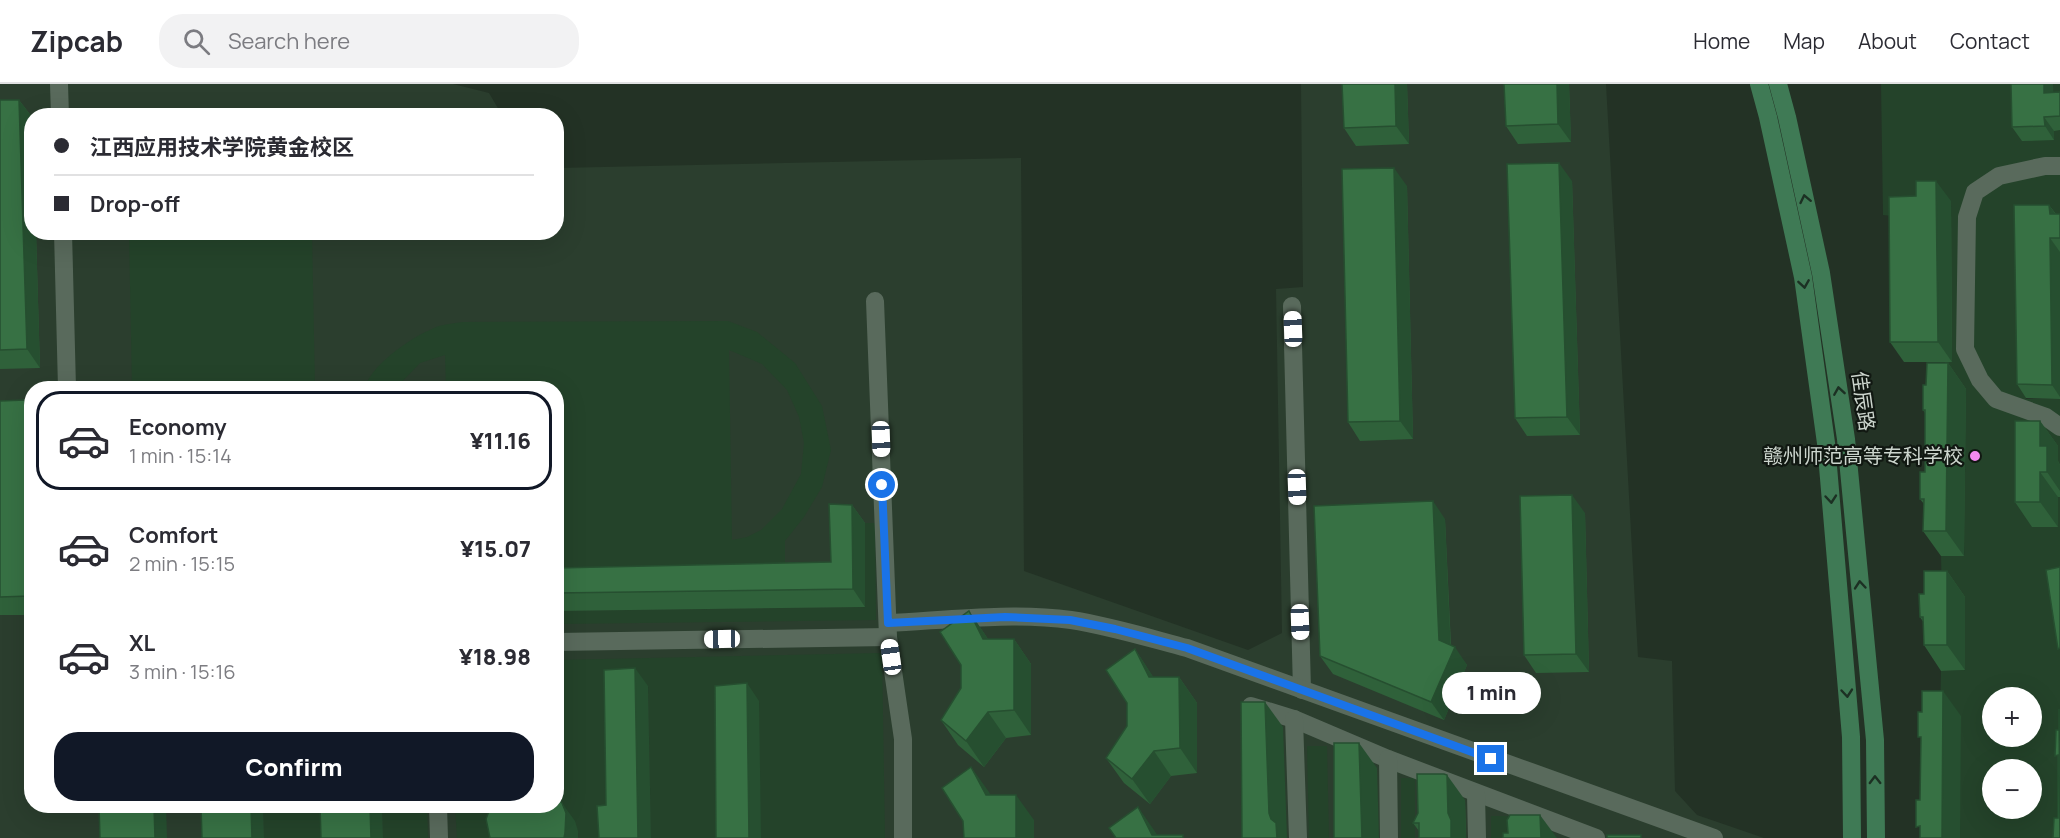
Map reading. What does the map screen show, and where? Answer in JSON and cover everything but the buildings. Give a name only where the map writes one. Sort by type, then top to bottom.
[{"type":"main road","points":[[1759,84],[1803,277],[1826,443],[1851,737],[1852,838]]},
{"type":"main road","name":"佳辰路","points":[[1778,84],[1821,273],[1846,439],[1875,740],[1876,838]]},
{"type":"street","points":[[60,84],[60,108]]},
{"type":"street","points":[[2060,166],[2045,166],[1999,176],[1975,192],[1967,217],[1965,350],[1980,380],[1996,399],[2046,417],[2060,426]]},
{"type":"street","points":[[63,240],[67,381]]},
{"type":"street","points":[[875,301],[888,630],[903,739],[903,838]]},
{"type":"street","points":[[1292,306],[1302,690]]},
{"type":"street","points":[[564,642],[888,630],[1005,617],[1070,620],[1187,648],[1714,838]]},
{"type":"street","points":[[1248,727],[1247,705],[1294,719],[1574,834],[1596,838]]},
{"type":"street","points":[[1294,719],[1298,838]]},
{"type":"street","points":[[1338,738],[1339,760]]},
{"type":"street","points":[[1388,759],[1389,838]]},
{"type":"street","points":[[1423,773],[1423,795]]},
{"type":"street","points":[[1476,794],[1477,838]]},
{"type":"street","points":[[1516,809],[1517,828]]},
{"type":"street","points":[[438,813],[439,838]]},
{"type":"shaded area","points":[[0,84],[453,84],[489,93],[498,108],[24,108],[24,240],[564,240],[564,168],[1021,158],[1024,571],[1248,650],[1282,633],[1276,289],[1303,287],[1301,84],[1606,84],[1638,657],[1672,661],[1675,791],[1697,815],[1764,838],[0,838]]},
{"type":"shaded area","name":"赣州师范高等专科学校","points":[[1881,84],[2060,84],[2060,228],[2024,220],[2026,399],[2060,399],[2058,497],[2060,497],[2060,838],[1960,838],[1940,716],[1941,671],[1965,670],[1965,597],[1942,597],[1941,556],[1964,556],[1966,389],[1944,388],[1945,362],[1952,362],[1903,217],[1883,215]]},
{"type":"shaded area","points":[[129,240],[312,240],[315,381],[132,381]]},
{"type":"shaded area","points":[[728,321],[757,332],[795,363],[822,406],[831,450],[822,487],[804,517],[785,541],[785,576],[564,583],[564,381],[446,381],[445,355],[420,363],[403,381],[368,381],[377,368],[396,351],[418,336],[439,326],[463,322]],"holes":[[[729,350],[762,364],[787,390],[799,417],[804,443],[801,474],[782,509],[761,530],[747,537],[732,540]]]},
{"type":"shaded area","points":[[865,523],[875,523],[876,620],[564,624],[564,611],[865,607]]},
{"type":"shaded area","points":[[882,653],[885,838],[651,838],[648,686],[610,838],[579,838],[572,818],[564,810],[564,660]]},
{"type":"shaded area","points":[[1307,746],[1327,746],[1329,838],[1309,838]]},
{"type":"shaded area","points":[[1401,778],[1415,778],[1415,838],[1401,838]]},
{"type":"shaded area","points":[[263,813],[341,813],[333,838],[264,838]]},
{"type":"shaded area","points":[[382,813],[427,813],[428,838],[383,838]]},
{"type":"shaded area","points":[[455,813],[515,813],[499,838],[457,838]]},
{"type":"shaded area","points":[[1491,816],[1508,816],[1508,838],[1491,838]]},
{"type":"place","name":"赣州师范高等专科学校","points":[[1975,456]]},
{"type":"route","points":[[882,485],[888,623],[1005,617],[1070,620],[1115,629],[1187,648],[1491,759]]}]
